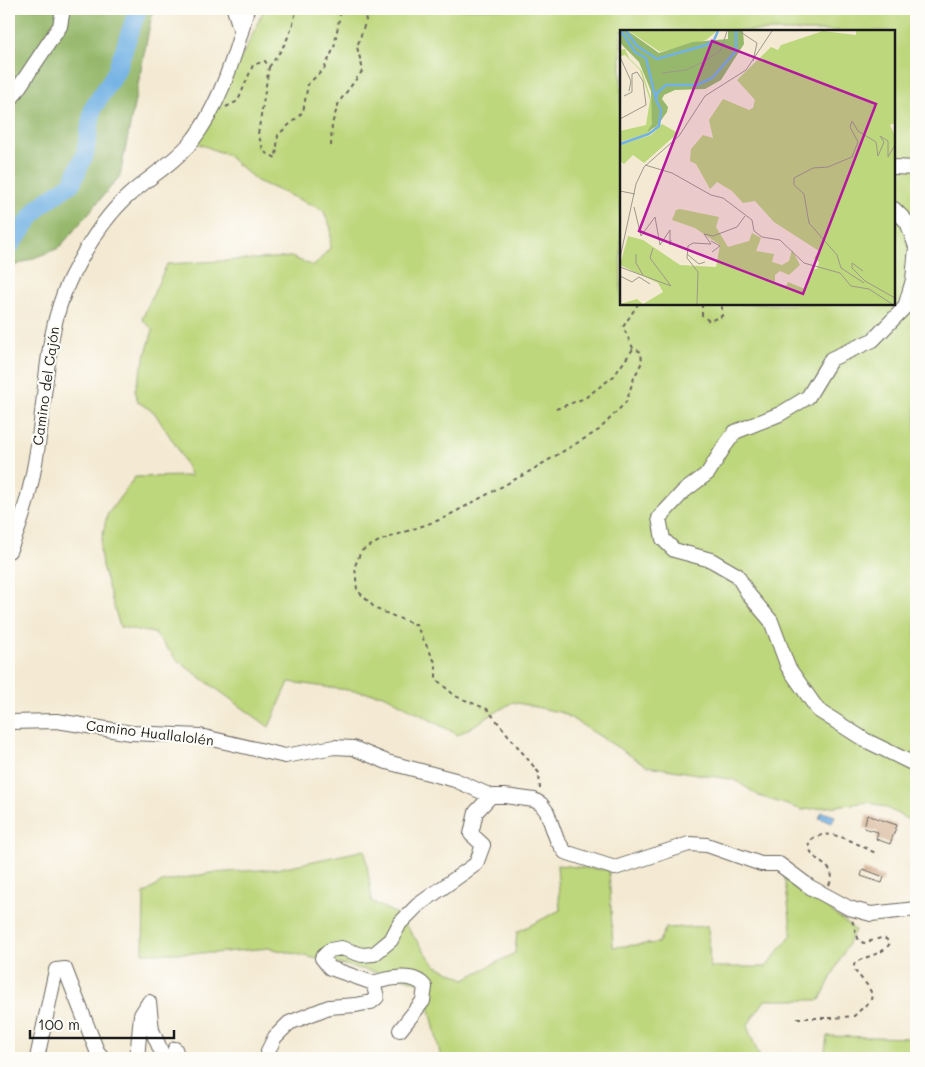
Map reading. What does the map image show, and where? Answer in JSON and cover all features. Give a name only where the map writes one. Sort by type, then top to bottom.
[{"type":"street","points":[[9,102],[60,26],[63,9]]},
{"type":"street","points":[[234,9],[241,32]]},
{"type":"street","name":"Camino del Cajón","points":[[9,551],[19,526],[32,476],[42,420],[50,342],[57,315],[70,280],[88,247],[112,213],[127,196],[182,151],[197,134],[225,79],[247,9]]},
{"type":"street","points":[[895,167],[916,168]]},
{"type":"street","points":[[895,210],[907,222],[916,247],[913,280],[905,307],[872,340],[831,359],[808,397],[780,414],[735,432],[708,473],[682,492],[659,518],[663,539],[674,550],[711,560],[737,575],[749,595],[771,621],[788,667],[818,710],[865,740],[916,765]]},
{"type":"street","name":"Camino Huallalolén","points":[[9,722],[57,722],[131,732],[200,736],[285,756],[334,747],[353,748],[387,762],[455,780],[491,796],[534,800],[541,804]]},
{"type":"street","points":[[400,1030],[423,1001],[425,987],[422,982],[415,979],[394,978],[372,983],[330,968],[322,958],[330,950],[341,948],[362,955],[374,954],[391,940],[400,923],[418,905],[476,864],[483,845],[471,834],[476,812],[491,796]]},
{"type":"street","points":[[541,804],[547,812],[557,840],[564,852],[615,868],[689,844],[707,846],[761,864],[779,864],[810,887],[849,908],[872,914],[916,909]]},
{"type":"street","points":[[37,1058],[56,970],[65,969],[97,1051],[103,1058]]},
{"type":"street","points":[[270,1058],[268,1051],[275,1038],[289,1023],[329,1007],[356,1006],[371,1002],[377,996],[376,989],[372,983]]},
{"type":"street","points":[[137,1058],[141,1015],[149,1002],[152,1030],[164,1058]]},
{"type":"path","points":[[296,9],[283,50],[269,67],[258,134],[264,152],[276,158],[278,135],[303,112],[308,84],[324,69],[334,48],[341,9]]},
{"type":"path","points":[[331,146],[332,124],[339,102],[363,70],[357,47],[366,20],[362,9]]},
{"type":"path","points":[[206,117],[238,102],[254,65],[265,60],[269,67]]},
{"type":"path","points":[[541,804],[539,773],[487,709],[455,696],[436,679],[436,664],[416,625],[376,609],[357,590],[355,566],[362,551],[379,541],[442,519],[525,474],[599,430],[626,402],[642,362],[641,352],[633,348],[623,327],[637,305]]},
{"type":"path","points":[[702,305],[702,315],[709,321],[722,316],[722,305]]},
{"type":"path","points":[[556,409],[585,398],[614,376],[633,348]]},
{"type":"path","points":[[822,892],[830,883],[832,878],[831,871],[813,856],[808,848],[809,841],[814,837],[826,835],[848,839],[876,853]]},
{"type":"path","points":[[797,1018],[854,1016],[871,1000],[872,994],[868,986],[855,971],[854,964],[887,948],[890,943],[886,939],[881,938],[864,943],[859,941],[854,931],[849,908]]},
{"type":"green space","points":[[9,9],[153,9],[120,176],[59,248],[9,268]]},
{"type":"green space","points":[[264,9],[916,9],[916,824],[887,808],[869,802],[803,810],[759,796],[735,780],[647,766],[563,713],[513,702],[458,735],[384,695],[289,682],[269,727],[178,661],[154,633],[120,627],[102,566],[100,548],[107,515],[135,477],[191,476],[178,449],[154,412],[138,402],[135,390],[153,330],[142,319],[167,264],[291,257],[314,266],[330,248],[331,228],[323,210],[257,181],[227,155],[197,143]]},
{"type":"green space","points":[[916,840],[916,871],[910,869]]},
{"type":"green space","points":[[365,850],[372,902],[397,914],[435,965],[465,979],[515,953],[517,932],[560,910],[557,865],[609,870],[613,947],[658,943],[666,928],[708,926],[710,967],[766,967],[792,934],[784,873],[855,930],[820,1000],[765,1000],[747,1026],[760,1058],[441,1058],[424,983],[269,948],[214,953],[143,953],[144,894],[162,882],[211,873],[276,869]]},
{"type":"green space","points":[[827,1036],[916,1038],[916,1058],[824,1058]]},
{"type":"water","points":[[822,812],[835,816],[832,823],[819,818]]},
{"type":"building","points":[[867,815],[897,825],[890,844],[876,839],[878,832],[864,828]]},
{"type":"building","points":[[863,869],[884,877],[882,883],[861,876]]},
{"type":"waterway","points":[[9,247],[40,206],[72,183],[85,154],[93,108],[116,72],[138,9]]}]
